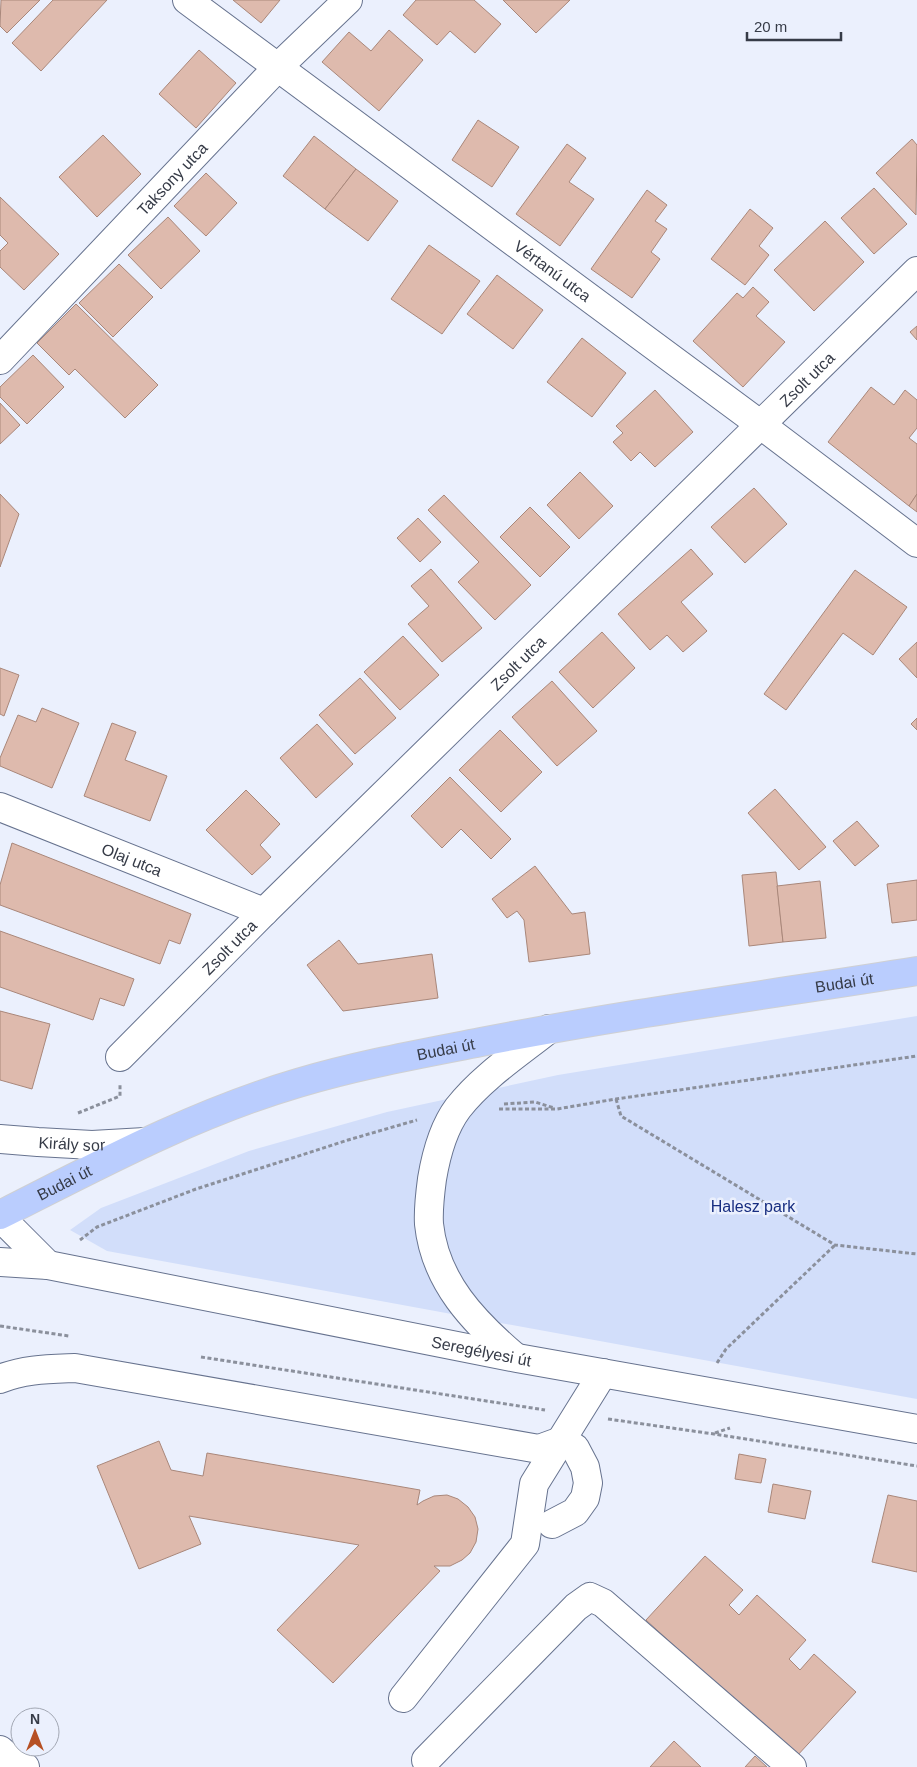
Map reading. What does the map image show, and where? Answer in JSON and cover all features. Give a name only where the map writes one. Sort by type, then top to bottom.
[{"type":"main road","name":"Budai út","points":[[0,1216],[145,1142],[234,1105],[298,1083],[373,1063],[549,1029],[917,971]]},
{"type":"street","name":"Vértanú utca","points":[[187,0],[761,425],[917,544]]},
{"type":"street","name":"Taksony utca","points":[[0,360],[277,68],[348,0]]},
{"type":"street","name":"Zsolt utca","points":[[120,1057],[264,912],[917,271]]},
{"type":"street","name":"Olaj utca","points":[[0,807],[264,912]]},
{"type":"street","points":[[517,1358],[485,1331],[459,1301],[444,1274],[433,1246],[429,1224],[430,1196],[439,1147],[458,1108],[488,1078],[549,1029]]},
{"type":"street","name":"Király sor","points":[[0,1138],[92,1145],[145,1142]]},
{"type":"street","points":[[0,1216],[48,1266]]},
{"type":"street","name":"Seregélyesi út","points":[[0,1262],[48,1266],[517,1358],[917,1429]]},
{"type":"street","points":[[0,1379],[42,1369],[75,1368],[539,1449],[561,1441],[576,1448],[586,1467],[588,1483],[586,1498],[576,1512],[552,1524]]},
{"type":"street","points":[[403,1698],[525,1544],[534,1484],[603,1373]]},
{"type":"street","points":[[427,1765],[576,1607],[590,1598],[603,1603],[792,1767]]},
{"type":"street","points":[[0,1750],[9,1758],[25,1767]]},
{"type":"path","points":[[458,1108],[557,1110],[616,1099],[917,1056]]},
{"type":"path","points":[[74,1114],[120,1096],[120,1057]]},
{"type":"path","points":[[616,1099],[621,1116],[835,1245],[917,1254]]},
{"type":"path","points":[[48,1266],[96,1227],[196,1189],[348,1140],[458,1108],[535,1102],[557,1110]]},
{"type":"path","points":[[701,1391],[726,1349],[835,1245]]},
{"type":"path","points":[[0,1326],[78,1338]]},
{"type":"path","points":[[196,1356],[917,1466]]},
{"type":"green space","name":"Halesz park","points":[[917,1016],[917,1399],[107,1251],[70,1230],[101,1208],[249,1151],[387,1112],[558,1075]]},
{"type":"building","points":[[1,0],[40,0],[7,33],[0,26]]},
{"type":"building","points":[[53,0],[107,0],[41,71],[12,43]]},
{"type":"building","points":[[233,0],[280,0],[261,23]]},
{"type":"building","points":[[416,0],[474,0],[501,24],[475,53],[450,31],[437,45],[403,15]]},
{"type":"building","points":[[503,0],[570,0],[536,33]]},
{"type":"building","points":[[389,30],[423,60],[379,111],[322,62],[349,32],[371,51]]},
{"type":"building","points":[[199,50],[236,83],[196,128],[159,94]]},
{"type":"building","points":[[478,120],[519,147],[492,187],[452,160]]},
{"type":"building","points":[[103,135],[141,174],[97,217],[59,177]]},
{"type":"building","points":[[314,136],[356,169],[325,209],[283,176]]},
{"type":"building","points":[[912,139],[917,145],[916,215],[876,173]]},
{"type":"building","points":[[567,144],[586,158],[569,182],[594,199],[560,246],[516,214]]},
{"type":"building","points":[[356,169],[398,201],[368,241],[325,209]]},
{"type":"building","points":[[206,173],[237,203],[206,236],[174,206]]},
{"type":"building","points":[[874,188],[907,224],[874,254],[841,218]]},
{"type":"building","points":[[647,190],[667,205],[655,221],[667,229],[651,252],[660,259],[632,298],[591,269]]},
{"type":"building","points":[[0,197],[59,254],[24,290],[0,267],[0,251],[8,243],[0,235]]},
{"type":"building","points":[[750,209],[773,228],[759,246],[769,255],[745,285],[711,259]]},
{"type":"building","points":[[168,217],[200,251],[161,289],[128,255]]},
{"type":"building","points":[[825,221],[864,262],[814,311],[774,270]]},
{"type":"building","points":[[429,245],[480,281],[442,334],[391,299]]},
{"type":"building","points":[[119,264],[153,297],[113,337],[79,303]]},
{"type":"building","points":[[497,275],[543,310],[513,349],[467,314]]},
{"type":"building","points":[[753,287],[769,302],[756,316],[785,342],[743,387],[693,341],[737,293],[743,298]]},
{"type":"building","points":[[76,304],[158,385],[125,418],[75,369],[69,375],[37,343]]},
{"type":"building","points":[[917,326],[917,340],[910,332]]},
{"type":"building","points":[[582,338],[626,373],[592,417],[547,382]]},
{"type":"building","points":[[33,355],[64,387],[27,424],[0,397],[0,387]]},
{"type":"building","points":[[871,387],[894,405],[905,390],[917,400],[917,428],[909,438],[917,444],[917,494],[909,506],[828,442]]},
{"type":"building","points":[[655,390],[693,432],[655,467],[640,452],[631,461],[613,442],[623,433],[616,426]]},
{"type":"building","points":[[0,403],[20,425],[0,444]]},
{"type":"building","points":[[580,472],[613,506],[579,539],[547,505]]},
{"type":"building","points":[[754,488],[787,524],[745,563],[711,527]]},
{"type":"building","points":[[0,494],[19,514],[0,567]]},
{"type":"building","points":[[917,494],[917,512],[909,506]]},
{"type":"building","points":[[444,495],[531,585],[495,620],[458,582],[479,562],[428,510]]},
{"type":"building","points":[[530,507],[570,547],[540,577],[500,537]]},
{"type":"building","points":[[418,518],[441,542],[420,562],[397,538]]},
{"type":"building","points":[[691,549],[713,574],[681,602],[707,631],[683,652],[667,635],[650,650],[618,614]]},
{"type":"building","points":[[431,569],[482,628],[442,662],[408,624],[429,606],[411,586]]},
{"type":"building","points":[[855,570],[907,607],[873,655],[843,633],[786,710],[764,694]]},
{"type":"building","points":[[602,632],[635,668],[593,708],[559,672]]},
{"type":"building","points":[[403,636],[439,675],[400,710],[364,672]]},
{"type":"building","points":[[917,642],[917,678],[899,659]]},
{"type":"building","points":[[0,668],[19,675],[4,716],[0,714]]},
{"type":"building","points":[[360,678],[396,718],[355,754],[319,715]]},
{"type":"building","points":[[552,681],[597,731],[557,766],[512,717]]},
{"type":"building","points":[[42,708],[79,723],[52,788],[0,766],[0,758],[18,715],[36,722]]},
{"type":"building","points":[[917,718],[917,730],[911,724]]},
{"type":"building","points":[[112,723],[136,732],[125,760],[167,776],[150,821],[84,796]]},
{"type":"building","points":[[317,724],[353,764],[316,798],[280,758]]},
{"type":"building","points":[[500,730],[542,772],[501,812],[459,770]]},
{"type":"building","points":[[450,777],[511,839],[491,859],[461,829],[442,848],[411,816]]},
{"type":"building","points":[[775,789],[826,847],[799,870],[748,813]]},
{"type":"building","points":[[246,790],[280,824],[260,845],[271,857],[252,875],[206,830]]},
{"type":"building","points":[[857,821],[879,846],[855,866],[833,841]]},
{"type":"building","points":[[12,843],[191,914],[180,944],[169,940],[160,964],[0,905],[0,885]]},
{"type":"building","points":[[535,866],[572,914],[585,912],[590,954],[529,962],[524,920],[517,911],[507,918],[492,899]]},
{"type":"building","points":[[776,872],[783,942],[749,946],[742,875]]},
{"type":"building","points":[[917,880],[917,920],[892,923],[887,884]]},
{"type":"building","points":[[820,881],[826,938],[783,942],[777,886]]},
{"type":"building","points":[[0,931],[134,979],[124,1006],[100,998],[93,1020],[0,987]]},
{"type":"building","points":[[339,940],[358,964],[432,954],[438,998],[343,1011],[307,965]]},
{"type":"building","points":[[0,1011],[50,1024],[32,1089],[0,1080]]},
{"type":"building","points":[[159,1441],[171,1470],[203,1476],[207,1453],[420,1490],[417,1505],[434,1496],[447,1495],[458,1499],[468,1507],[475,1517],[478,1529],[476,1542],[470,1553],[462,1560],[450,1566],[434,1566],[440,1571],[333,1683],[277,1630],[359,1545],[189,1516],[201,1544],[139,1569],[97,1466]]},
{"type":"building","points":[[739,1454],[766,1459],[761,1483],[735,1479]]},
{"type":"building","points":[[773,1484],[811,1491],[805,1519],[768,1512]]},
{"type":"building","points":[[888,1495],[917,1501],[917,1572],[872,1562]]},
{"type":"building","points":[[705,1556],[743,1590],[729,1605],[739,1615],[757,1595],[806,1640],[789,1659],[800,1670],[814,1654],[856,1692],[796,1757],[646,1620]]},
{"type":"building","points":[[674,1741],[701,1767],[650,1767]]},
{"type":"building","points":[[755,1756],[767,1767],[745,1767]]}]
